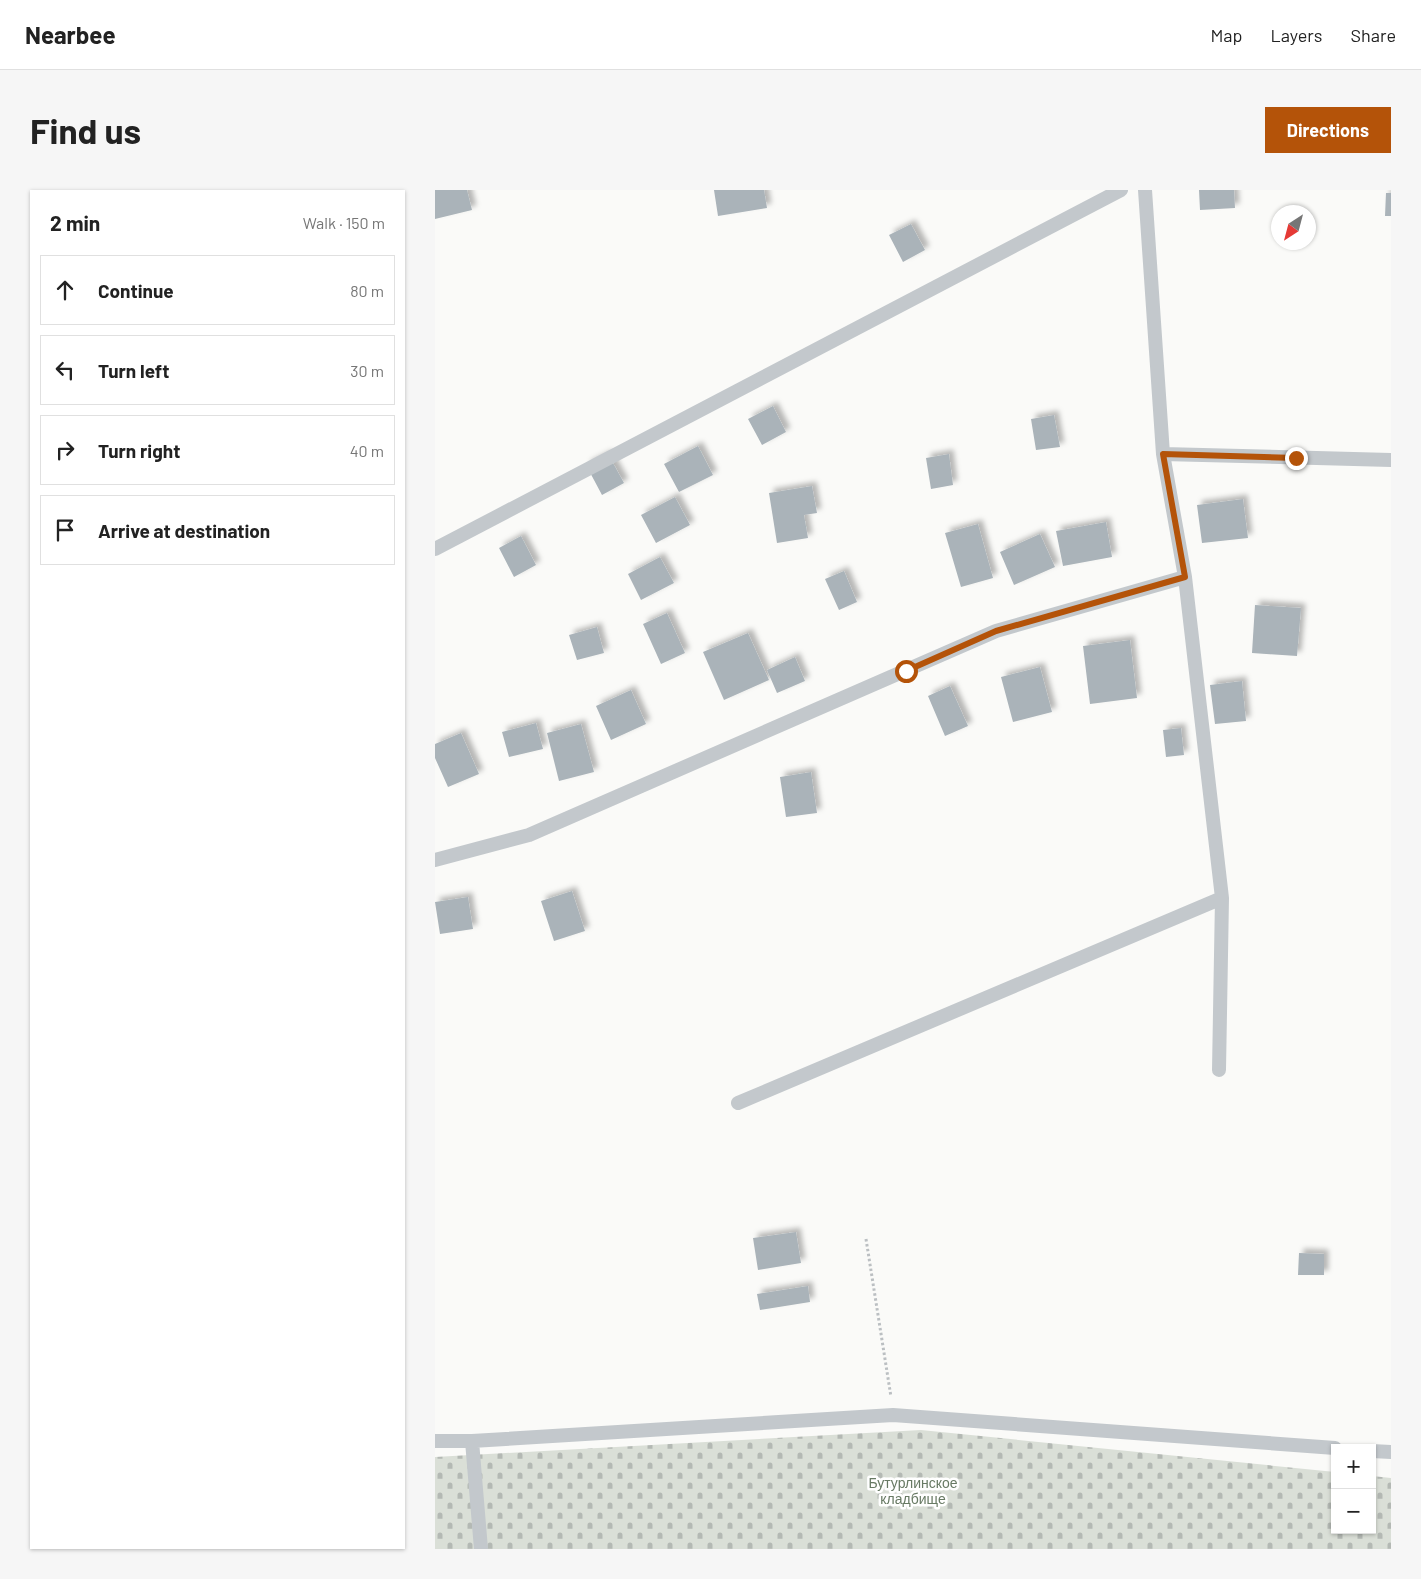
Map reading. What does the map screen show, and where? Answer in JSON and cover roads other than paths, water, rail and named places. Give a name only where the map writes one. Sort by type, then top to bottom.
[{"type":"lane","points":[[435,549],[1121,190]]},
{"type":"lane","points":[[1145,190],[1163,454],[1185,577],[1222,898],[1219,1070]]},
{"type":"lane","points":[[1163,454],[1391,460]]},
{"type":"lane","points":[[435,860],[529,835],[996,631],[1185,577]]},
{"type":"lane","points":[[738,1104],[1222,898]]},
{"type":"lane","points":[[435,1441],[472,1441],[893,1415],[1331,1448]]},
{"type":"lane","points":[[472,1441],[481,1549]]},
{"type":"lane","points":[[1376,1451],[1391,1452]]},
{"type":"park label","name":"Бутурлинское кладбище","points":[[913,1490]]}]
